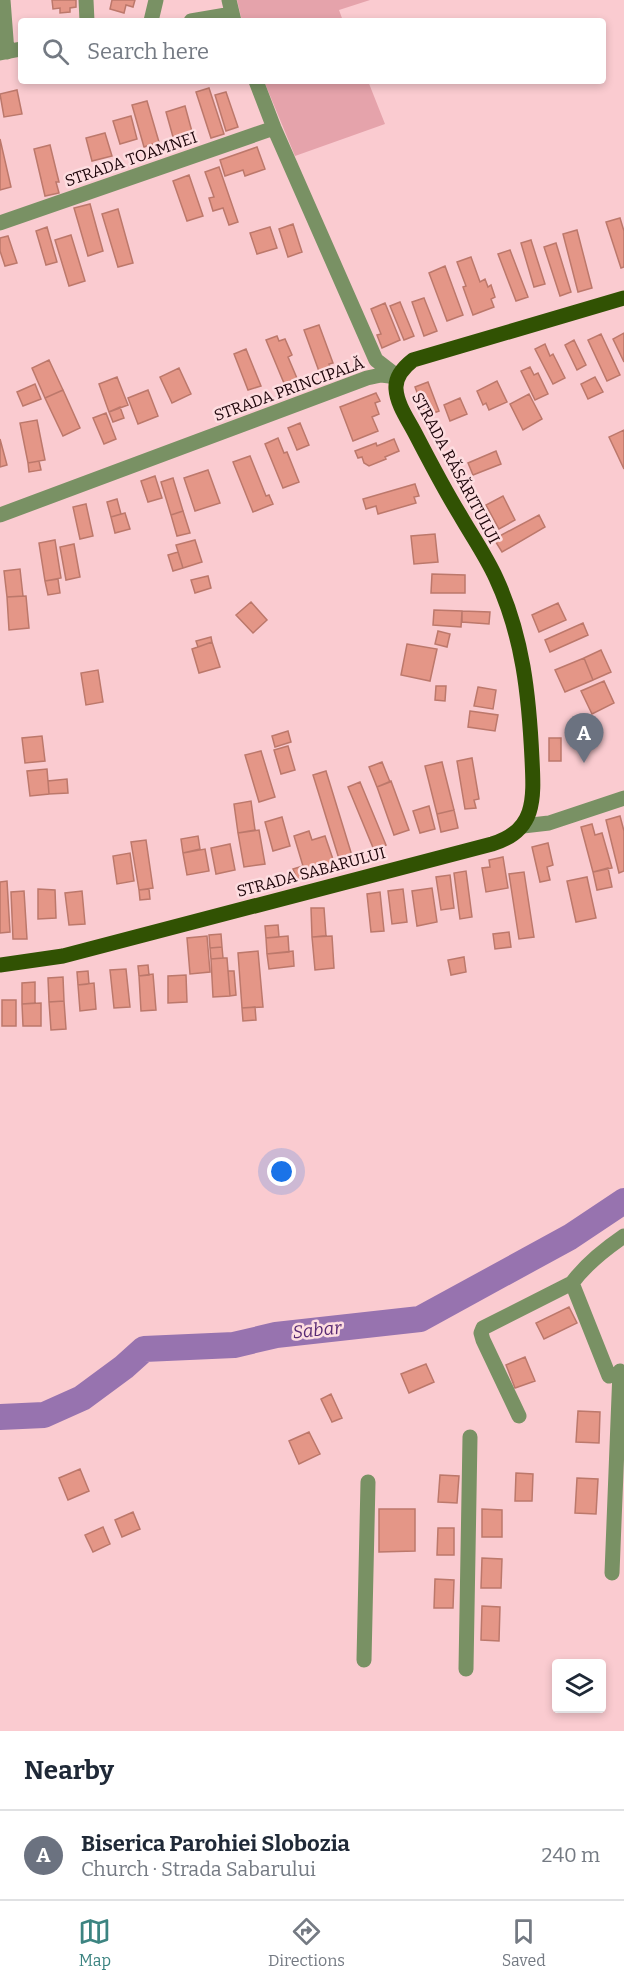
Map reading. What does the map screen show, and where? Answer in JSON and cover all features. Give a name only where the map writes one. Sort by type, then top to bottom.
[{"type":"main road","points":[[398,377],[404,367],[413,360],[624,298]]},
{"type":"main road","name":"STRADA RĂSĂRITULUI","points":[[398,377],[396,388],[401,406],[451,501],[496,576],[517,632],[527,683],[532,773],[531,805],[523,826]]},
{"type":"main road","name":"STRADA SABARULUI","points":[[0,965],[63,956],[492,844],[512,836],[523,826]]},
{"type":"street","points":[[3,0],[9,51]]},
{"type":"street","points":[[86,0],[87,18]]},
{"type":"street","points":[[152,18],[156,0]]},
{"type":"street","points":[[205,18],[232,12]]},
{"type":"street","name":"STRADA RĂSĂRITULUI","points":[[257,84],[274,128],[376,360],[398,377]]},
{"type":"street","name":"STRADA TOAMNEI","points":[[0,223],[274,128]]},
{"type":"street","name":"STRADA PRINCIPALĂ","points":[[0,515],[367,378],[381,375],[398,377]]},
{"type":"street","name":"STRADA SABARULUI","points":[[523,826],[549,823],[624,798]]},
{"type":"street","points":[[519,1416],[483,1340],[481,1333],[483,1328],[572,1283],[580,1272],[607,1247],[624,1236]]},
{"type":"street","points":[[572,1283],[614,1374],[612,1573]]},
{"type":"street","points":[[466,1669],[470,1437]]},
{"type":"street","points":[[364,1660],[368,1482]]},
{"type":"shaded area","points":[[237,0],[370,0],[339,10],[342,18],[241,18]]},
{"type":"shaded area","points":[[265,84],[369,84],[385,124],[295,156]]},
{"type":"building","points":[[52,0],[76,0],[76,7],[70,8],[70,12],[60,13],[60,8],[53,9]]},
{"type":"building","points":[[112,0],[135,0],[133,7],[126,5],[124,13],[110,9]]},
{"type":"building","points":[[209,88],[224,134],[211,138],[196,92]]},
{"type":"building","points":[[17,90],[22,114],[4,117],[0,94]]},
{"type":"building","points":[[226,92],[238,127],[226,131],[215,95]]},
{"type":"building","points":[[147,101],[159,142],[144,147],[132,105]]},
{"type":"building","points":[[185,106],[194,139],[175,144],[166,112]]},
{"type":"building","points":[[131,116],[137,139],[120,144],[113,121]]},
{"type":"building","points":[[105,133],[112,156],[92,161],[86,138]]},
{"type":"building","points":[[0,139],[11,187],[0,190]]},
{"type":"building","points":[[50,145],[59,182],[56,182],[59,193],[45,196],[34,149]]},
{"type":"building","points":[[257,147],[265,169],[245,176],[243,170],[225,176],[220,160]]},
{"type":"building","points":[[219,167],[238,222],[229,225],[223,208],[213,211],[209,198],[214,197],[205,172]]},
{"type":"building","points":[[189,175],[203,216],[187,221],[173,181]]},
{"type":"building","points":[[90,204],[103,251],[88,256],[74,208]]},
{"type":"building","points":[[118,209],[133,263],[118,267],[102,214]]},
{"type":"building","points":[[620,218],[624,231],[624,267],[621,268],[606,222]]},
{"type":"building","points":[[293,224],[302,252],[288,257],[279,229]]},
{"type":"building","points":[[47,227],[57,262],[46,265],[36,231]]},
{"type":"building","points":[[270,227],[277,248],[257,254],[250,233]]},
{"type":"building","points":[[577,230],[592,288],[578,292],[563,234]]},
{"type":"building","points":[[71,235],[85,281],[69,286],[55,240]]},
{"type":"building","points":[[8,236],[17,263],[5,266],[0,251],[0,238]]},
{"type":"building","points":[[531,240],[545,284],[534,287],[521,243]]},
{"type":"building","points":[[556,243],[571,292],[560,296],[544,247]]},
{"type":"building","points":[[510,250],[528,297],[516,301],[498,254]]},
{"type":"building","points":[[471,257],[480,282],[485,279],[488,287],[491,285],[495,297],[491,299],[494,307],[473,315],[457,262]]},
{"type":"building","points":[[445,266],[463,315],[447,321],[429,273]]},
{"type":"building","points":[[424,298],[437,331],[424,336],[412,302]]},
{"type":"building","points":[[400,302],[414,336],[404,340],[390,306]]},
{"type":"building","points":[[385,303],[400,340],[382,348],[377,335],[381,334],[371,309]]},
{"type":"building","points":[[319,325],[333,363],[329,364],[331,370],[320,374],[304,330]]},
{"type":"building","points":[[624,333],[624,362],[613,339]]},
{"type":"building","points":[[601,334],[620,375],[607,381],[588,340]]},
{"type":"building","points":[[277,336],[279,341],[285,339],[292,355],[288,357],[299,383],[286,388],[266,340]]},
{"type":"building","points":[[574,340],[586,365],[577,370],[565,345]]},
{"type":"building","points":[[545,344],[550,356],[553,354],[565,378],[553,384],[535,349]]},
{"type":"building","points":[[246,349],[261,386],[248,390],[234,354]]},
{"type":"building","points":[[49,360],[63,390],[45,398],[32,368]]},
{"type":"building","points":[[530,367],[534,375],[538,373],[548,394],[535,400],[521,371]]},
{"type":"building","points":[[179,368],[191,394],[172,403],[160,377]]},
{"type":"building","points":[[117,377],[128,405],[109,412],[99,384]]},
{"type":"building","points":[[595,377],[603,392],[588,399],[581,384]]},
{"type":"building","points":[[497,381],[507,402],[489,410],[486,403],[483,405],[477,391]]},
{"type":"building","points":[[428,382],[439,411],[426,416],[415,387]]},
{"type":"building","points":[[35,384],[41,399],[23,406],[17,392]]},
{"type":"building","points":[[63,390],[80,428],[63,436],[45,398]]},
{"type":"building","points":[[148,390],[158,416],[138,424],[128,398]]},
{"type":"building","points":[[376,393],[380,401],[375,403],[379,414],[372,417],[378,431],[353,441],[340,407]]},
{"type":"building","points":[[529,394],[542,419],[523,430],[510,404]]},
{"type":"building","points":[[460,398],[467,414],[450,421],[444,405]]},
{"type":"building","points":[[120,407],[124,418],[113,422],[109,412]]},
{"type":"building","points":[[106,413],[116,439],[104,444],[93,418]]},
{"type":"building","points":[[37,420],[45,460],[28,463],[20,423]]},
{"type":"building","points":[[300,423],[309,445],[297,450],[288,428]]},
{"type":"building","points":[[624,430],[624,469],[609,437]]},
{"type":"building","points":[[278,438],[284,453],[287,452],[299,482],[283,488],[265,444]]},
{"type":"building","points":[[0,439],[7,465],[0,467]]},
{"type":"building","points":[[394,439],[399,451],[369,466],[364,463],[362,457],[358,458],[355,451],[376,443],[377,446]]},
{"type":"building","points":[[496,451],[501,464],[473,475],[468,463]]},
{"type":"building","points":[[250,456],[266,496],[269,495],[273,504],[253,512],[233,462]]},
{"type":"building","points":[[39,461],[41,470],[29,472],[28,463]]},
{"type":"building","points":[[208,470],[220,503],[195,511],[184,478]]},
{"type":"building","points":[[155,476],[162,498],[148,502],[141,481]]},
{"type":"building","points":[[173,478],[183,511],[171,515],[161,482]]},
{"type":"building","points":[[415,484],[419,496],[414,497],[416,503],[378,514],[376,506],[366,509],[363,499]]},
{"type":"building","points":[[503,496],[515,520],[499,529],[486,505]]},
{"type":"building","points":[[117,499],[121,514],[111,517],[107,502]]},
{"type":"building","points":[[86,504],[93,536],[80,539],[73,507]]},
{"type":"building","points":[[183,511],[190,533],[177,536],[171,515]]},
{"type":"building","points":[[125,513],[130,529],[115,533],[111,517]]},
{"type":"building","points":[[539,515],[545,527],[502,552],[494,539]]},
{"type":"building","points":[[435,534],[438,562],[414,564],[411,536]]},
{"type":"building","points":[[55,540],[61,578],[45,581],[39,543]]},
{"type":"building","points":[[195,540],[202,562],[183,568],[176,545]]},
{"type":"building","points":[[74,544],[80,577],[66,580],[60,547]]},
{"type":"building","points":[[178,552],[183,568],[173,571],[168,555]]},
{"type":"building","points":[[20,569],[23,596],[7,597],[4,571]]},
{"type":"building","points":[[432,574],[465,575],[465,593],[431,593]]},
{"type":"building","points":[[208,576],[211,588],[195,593],[191,580]]},
{"type":"building","points":[[58,579],[60,593],[48,595],[45,581]]},
{"type":"building","points":[[26,596],[29,628],[9,630],[7,597]]},
{"type":"building","points":[[251,602],[267,620],[253,633],[236,615]]},
{"type":"building","points":[[558,603],[566,620],[539,632],[532,615]]},
{"type":"building","points":[[434,610],[462,611],[461,627],[433,625]]},
{"type":"building","points":[[462,611],[490,612],[489,624],[462,622]]},
{"type":"building","points":[[583,623],[588,635],[550,652],[545,640]]},
{"type":"building","points":[[438,631],[450,634],[447,647],[435,644]]},
{"type":"building","points":[[211,637],[212,642],[198,647],[196,641]]},
{"type":"building","points":[[212,642],[220,667],[199,673],[192,649]]},
{"type":"building","points":[[407,644],[437,649],[430,681],[401,675]]},
{"type":"building","points":[[601,650],[611,672],[593,680],[584,658]]},
{"type":"building","points":[[584,658],[593,680],[565,692],[555,670]]},
{"type":"building","points":[[98,670],[103,702],[86,705],[81,673]]},
{"type":"building","points":[[604,681],[614,703],[592,714],[581,691]]},
{"type":"building","points":[[436,686],[446,686],[445,701],[435,700]]},
{"type":"building","points":[[478,687],[496,690],[493,709],[474,706]]},
{"type":"building","points":[[470,711],[498,715],[495,731],[468,727]]},
{"type":"building","points":[[288,731],[291,742],[275,747],[272,736]]},
{"type":"building","points":[[42,736],[45,761],[25,763],[22,738]]},
{"type":"building","points":[[549,738],[561,738],[561,761],[549,761]]},
{"type":"building","points":[[288,746],[295,770],[281,774],[274,750]]},
{"type":"building","points":[[261,751],[275,797],[259,802],[245,755]]},
{"type":"building","points":[[472,758],[479,799],[474,800],[476,808],[465,809],[457,761]]},
{"type":"building","points":[[382,762],[390,782],[377,787],[369,767]]},
{"type":"building","points":[[442,762],[454,810],[437,814],[425,766]]},
{"type":"building","points":[[47,769],[49,794],[30,796],[27,771]]},
{"type":"building","points":[[326,771],[353,859],[340,862],[313,775]]},
{"type":"building","points":[[67,779],[68,793],[49,794],[48,781]]},
{"type":"building","points":[[391,781],[409,830],[394,835],[377,787]]},
{"type":"building","points":[[360,782],[386,845],[374,850],[348,787]]},
{"type":"building","points":[[251,801],[255,830],[238,833],[234,804]]},
{"type":"building","points":[[429,806],[435,829],[420,833],[413,811]]},
{"type":"building","points":[[454,810],[458,828],[441,832],[437,814]]},
{"type":"building","points":[[620,816],[624,831],[624,871],[619,873],[606,820]]},
{"type":"building","points":[[282,817],[290,846],[273,851],[265,822]]},
{"type":"building","points":[[592,824],[595,835],[602,833],[612,868],[593,872],[581,827]]},
{"type":"building","points":[[259,830],[265,864],[244,867],[238,833]]},
{"type":"building","points":[[309,831],[312,840],[325,836],[336,868],[297,880],[293,869],[303,866],[294,836]]},
{"type":"building","points":[[198,836],[200,849],[183,853],[181,839]]},
{"type":"building","points":[[146,840],[153,888],[139,890],[131,842]]},
{"type":"building","points":[[548,843],[553,865],[547,867],[550,880],[540,882],[532,847]]},
{"type":"building","points":[[230,844],[235,870],[216,874],[211,848]]},
{"type":"building","points":[[205,849],[209,871],[187,875],[183,853]]},
{"type":"building","points":[[130,853],[134,881],[117,884],[113,856]]},
{"type":"building","points":[[503,857],[508,888],[486,892],[482,868],[490,867],[489,860]]},
{"type":"building","points":[[608,868],[612,887],[597,890],[593,872]]},
{"type":"building","points":[[466,871],[472,917],[460,919],[454,873]]},
{"type":"building","points":[[524,872],[534,937],[519,939],[509,874]]},
{"type":"building","points":[[450,875],[454,908],[441,910],[436,877]]},
{"type":"building","points":[[587,877],[596,918],[576,922],[567,881]]},
{"type":"building","points":[[7,881],[10,932],[0,933],[0,882]]},
{"type":"building","points":[[432,888],[437,922],[417,926],[412,891]]},
{"type":"building","points":[[38,889],[55,890],[56,918],[38,919]]},
{"type":"building","points":[[149,889],[150,899],[140,900],[139,890]]},
{"type":"building","points":[[403,889],[407,922],[392,924],[388,891]]},
{"type":"building","points":[[24,891],[27,939],[13,939],[11,892]]},
{"type":"building","points":[[82,891],[85,924],[69,925],[65,893]]},
{"type":"building","points":[[380,892],[384,931],[371,932],[367,894]]},
{"type":"building","points":[[311,908],[324,908],[326,936],[312,937]]},
{"type":"building","points":[[278,925],[279,937],[266,938],[265,926]]},
{"type":"building","points":[[509,932],[511,947],[495,949],[493,934]]},
{"type":"building","points":[[221,934],[222,947],[210,948],[209,935]]},
{"type":"building","points":[[207,936],[210,972],[190,974],[187,938]]},
{"type":"building","points":[[288,936],[289,952],[267,954],[266,938]]},
{"type":"building","points":[[332,936],[334,968],[315,970],[312,937]]},
{"type":"building","points":[[222,947],[223,958],[211,959],[210,948]]},
{"type":"building","points":[[258,951],[263,1007],[242,1008],[238,953]]},
{"type":"building","points":[[293,951],[294,966],[269,969],[267,954]]},
{"type":"building","points":[[464,957],[466,972],[451,975],[448,960]]},
{"type":"building","points":[[227,958],[230,996],[213,997],[211,959]]},
{"type":"building","points":[[148,965],[149,975],[139,976],[138,966]]},
{"type":"building","points":[[126,969],[130,1007],[114,1008],[110,970]]},
{"type":"building","points":[[88,971],[89,984],[78,985],[77,972]]},
{"type":"building","points":[[228,971],[234,971],[236,995],[230,996]]},
{"type":"building","points":[[153,974],[156,1010],[141,1011],[139,976]]},
{"type":"building","points":[[186,975],[187,1002],[168,1003],[168,976]]},
{"type":"building","points":[[63,977],[64,1001],[49,1002],[48,978]]},
{"type":"building","points":[[35,982],[35,1003],[22,1004],[22,983]]},
{"type":"building","points":[[94,983],[96,1009],[80,1011],[78,985]]},
{"type":"building","points":[[2,1000],[16,1000],[16,1026],[2,1026]]},
{"type":"building","points":[[64,1001],[66,1029],[51,1030],[49,1002]]},
{"type":"building","points":[[41,1003],[41,1026],[23,1026],[22,1004]]},
{"type":"building","points":[[255,1007],[256,1020],[243,1021],[242,1008]]},
{"type":"building","points":[[569,1307],[577,1323],[544,1339],[536,1323]]},
{"type":"building","points":[[525,1357],[535,1381],[515,1388],[506,1365]]},
{"type":"building","points":[[426,1364],[434,1382],[409,1393],[401,1374]]},
{"type":"building","points":[[331,1394],[342,1418],[332,1422],[321,1399]]},
{"type":"building","points":[[578,1411],[600,1412],[599,1443],[576,1442]]},
{"type":"building","points":[[309,1432],[320,1454],[299,1464],[289,1441]]},
{"type":"building","points":[[80,1469],[89,1491],[68,1500],[59,1478]]},
{"type":"building","points":[[516,1473],[533,1474],[532,1501],[515,1501]]},
{"type":"building","points":[[440,1475],[459,1476],[457,1503],[438,1502]]},
{"type":"building","points":[[577,1478],[598,1479],[596,1514],[575,1513]]},
{"type":"building","points":[[379,1509],[415,1509],[415,1551],[379,1552]]},
{"type":"building","points":[[482,1509],[502,1510],[502,1537],[482,1537]]},
{"type":"building","points":[[133,1512],[140,1529],[122,1537],[115,1520]]},
{"type":"building","points":[[103,1527],[110,1544],[93,1552],[85,1535]]},
{"type":"building","points":[[438,1528],[454,1528],[454,1555],[437,1555]]},
{"type":"building","points":[[482,1558],[502,1559],[501,1588],[481,1588]]},
{"type":"building","points":[[435,1579],[454,1580],[453,1608],[434,1608]]},
{"type":"building","points":[[482,1606],[500,1607],[499,1641],[481,1640]]},
{"type":"waterway","name":"Sabar","points":[[0,1417],[44,1415],[82,1398],[144,1349],[234,1345],[276,1335],[420,1319],[570,1237],[624,1201]]},
{"type":"place","name":"Biserica Parohiei Slobozia","points":[[584,763]]}]
